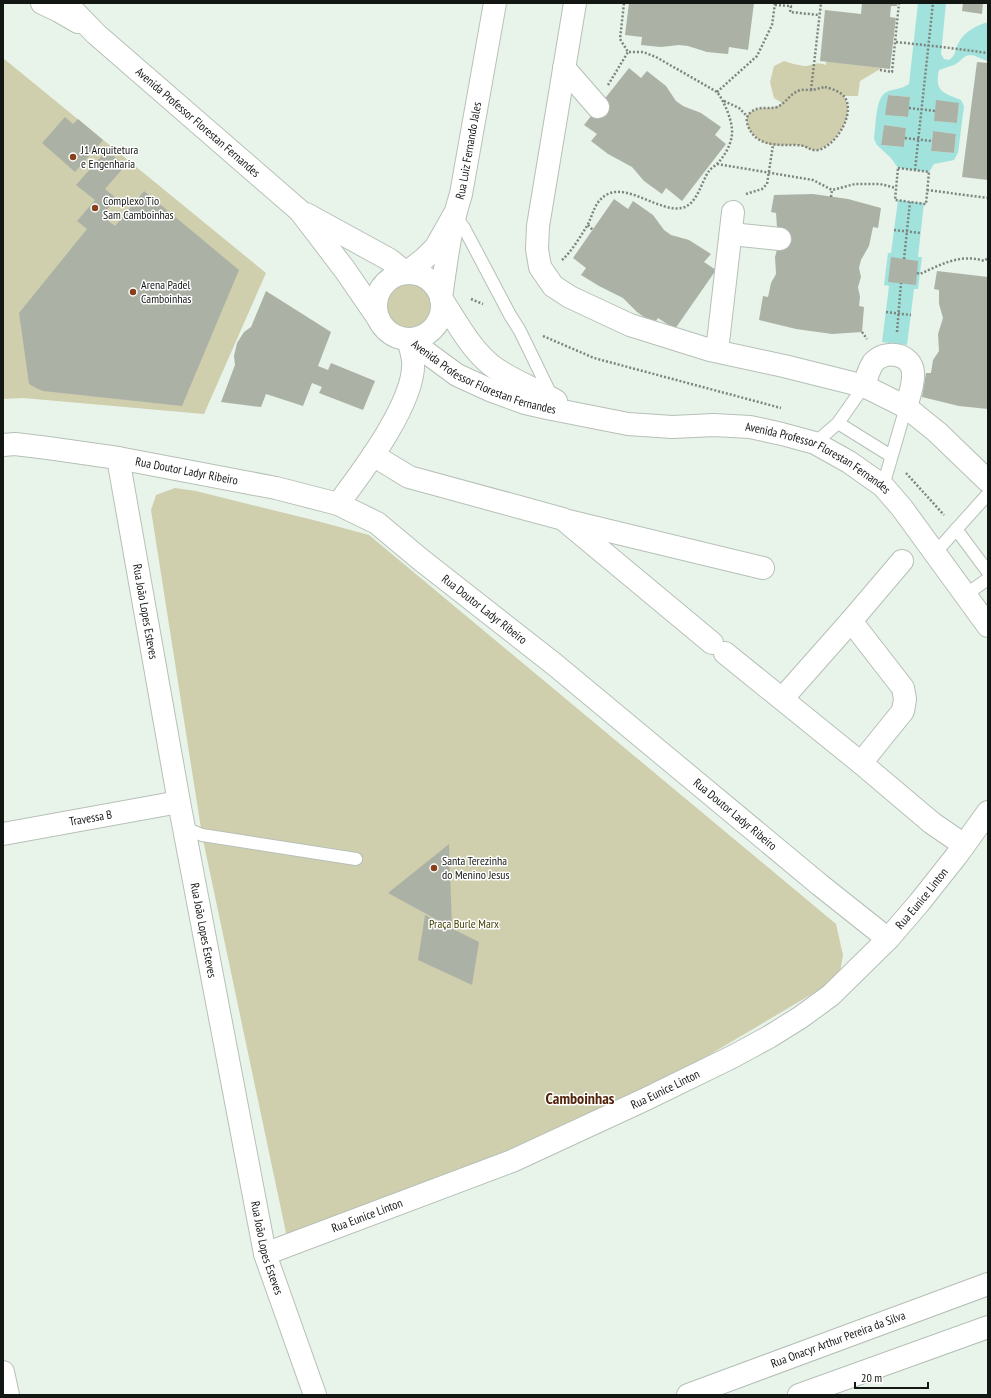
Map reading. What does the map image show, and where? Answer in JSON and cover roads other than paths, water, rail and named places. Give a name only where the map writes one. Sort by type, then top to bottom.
[{"type":"street","name":"Avenida Professor Florestan Fernandes","points":[[42,3],[59,11],[96,34]]},
{"type":"street","name":"Avenida Professor Florestan Fernandes","points":[[66,3],[96,34],[300,211],[346,270],[378,318]]},
{"type":"street","name":"Rua Luiz Fernando Jales","points":[[441,298],[454,216],[461,194],[495,3]]},
{"type":"street","points":[[574,3],[538,226],[537,249],[540,267],[553,286],[570,297],[630,325],[717,351],[864,386],[906,407],[937,432],[988,481]]},
{"type":"street","points":[[564,68],[595,104]]},
{"type":"street","name":"Avenida Professor Florestan Fernandes","points":[[300,211],[373,250],[390,260],[406,273]]},
{"type":"street","points":[[717,351],[734,212]]},
{"type":"street","points":[[406,273],[436,247],[454,216]]},
{"type":"street","points":[[731,234],[780,239]]},
{"type":"street","points":[[406,273],[419,274],[431,281],[436,286],[441,298],[442,308],[440,318],[435,327],[428,334],[418,338],[408,339],[390,333],[378,318],[376,308],[377,298],[381,289],[388,281],[396,276],[406,273]]},
{"type":"street","name":"Avenida Professor Florestan Fernandes","points":[[441,298],[476,350],[491,365],[517,382],[552,399],[578,414]]},
{"type":"street","name":"Avenida Professor Florestan Fernandes","points":[[408,339],[457,375],[492,391],[525,403],[636,424],[672,427],[714,425],[750,427],[815,443],[849,462],[883,486],[902,508],[988,626]]},
{"type":"street","name":"Avenida Professor Florestan Fernandes","points":[[338,504],[373,455],[399,412],[410,382],[413,361],[408,339]]},
{"type":"street","points":[[864,386],[872,364],[888,354],[903,357],[909,362],[914,372],[913,383],[906,407]]},
{"type":"street","name":"Rua Doutor Ladyr Ribeiro","points":[[3,445],[15,444],[118,458],[276,488],[338,504],[377,523],[420,559],[554,664],[820,885],[888,939]]},
{"type":"street","points":[[373,455],[410,477],[563,519],[764,568]]},
{"type":"street","name":"Rua João Lopes Esteves","points":[[118,458],[179,802],[265,1254],[315,1395]]},
{"type":"street","points":[[563,519],[932,823],[964,845]]},
{"type":"street","points":[[782,699],[902,561]]},
{"type":"street","points":[[851,621],[903,688],[905,699],[902,711],[861,763]]},
{"type":"street","name":"Travessa B","points":[[3,834],[179,802]]},
{"type":"street","name":"Rua Eunice Linton","points":[[265,1254],[512,1161],[732,1058],[769,1037],[801,1017],[831,995],[888,939],[919,903],[988,812]]},
{"type":"street","name":"Rua Onacyr Arthur Pereira da Silva","points":[[688,1395],[988,1284]]},
{"type":"street","points":[[799,1395],[988,1326]]},
{"type":"street","points":[[3,1372],[8,1395]]},
{"type":"lane","points":[[454,216],[464,228],[520,331],[552,399]]},
{"type":"lane","points":[[815,443],[838,423],[864,386]]},
{"type":"lane","points":[[883,486],[906,407]]},
{"type":"lane","points":[[838,423],[891,456]]},
{"type":"lane","points":[[935,553],[988,494]]},
{"type":"lane","points":[[956,528],[988,572]]},
{"type":"lane","points":[[965,595],[988,579]]},
{"type":"lane","points":[[185,828],[202,835],[356,859]]},
{"type":"water","points":[[918,3],[946,3],[941,54],[944,59],[949,60],[953,56],[961,39],[967,32],[988,22],[988,61],[970,55],[954,65],[939,70],[939,87],[945,93],[961,100],[964,106],[958,153],[954,160],[934,164],[929,172],[898,168],[891,158],[877,145],[874,139],[876,114],[879,101],[882,96],[887,92],[909,84]],"holes":[[[888,95],[910,97],[907,117],[886,115]],[[959,103],[957,123],[935,121]],[[884,125],[906,128],[904,147],[881,145]],[[933,131],[956,134],[954,153],[931,151]]]},
{"type":"water","points":[[898,200],[924,203],[918,257],[922,257],[918,289],[914,289],[907,345],[882,342],[889,286],[884,285],[888,253],[891,253]]},
{"type":"place","name":"J1 Arquitetura e Engenharia","points":[[73,157]]},
{"type":"place","name":"Complexo Tio Sam Camboinhas","points":[[95,208]]},
{"type":"place","name":"Arena Padel Camboinhas","points":[[133,292]]},
{"type":"place","name":"Santa Terezinha do Menino Jesus","points":[[434,868]]},
{"type":"district","name":"Camboinhas","points":[[580,1098]]},
{"type":"park label","name":"Praça Burle Marx","points":[[464,924]]}]
